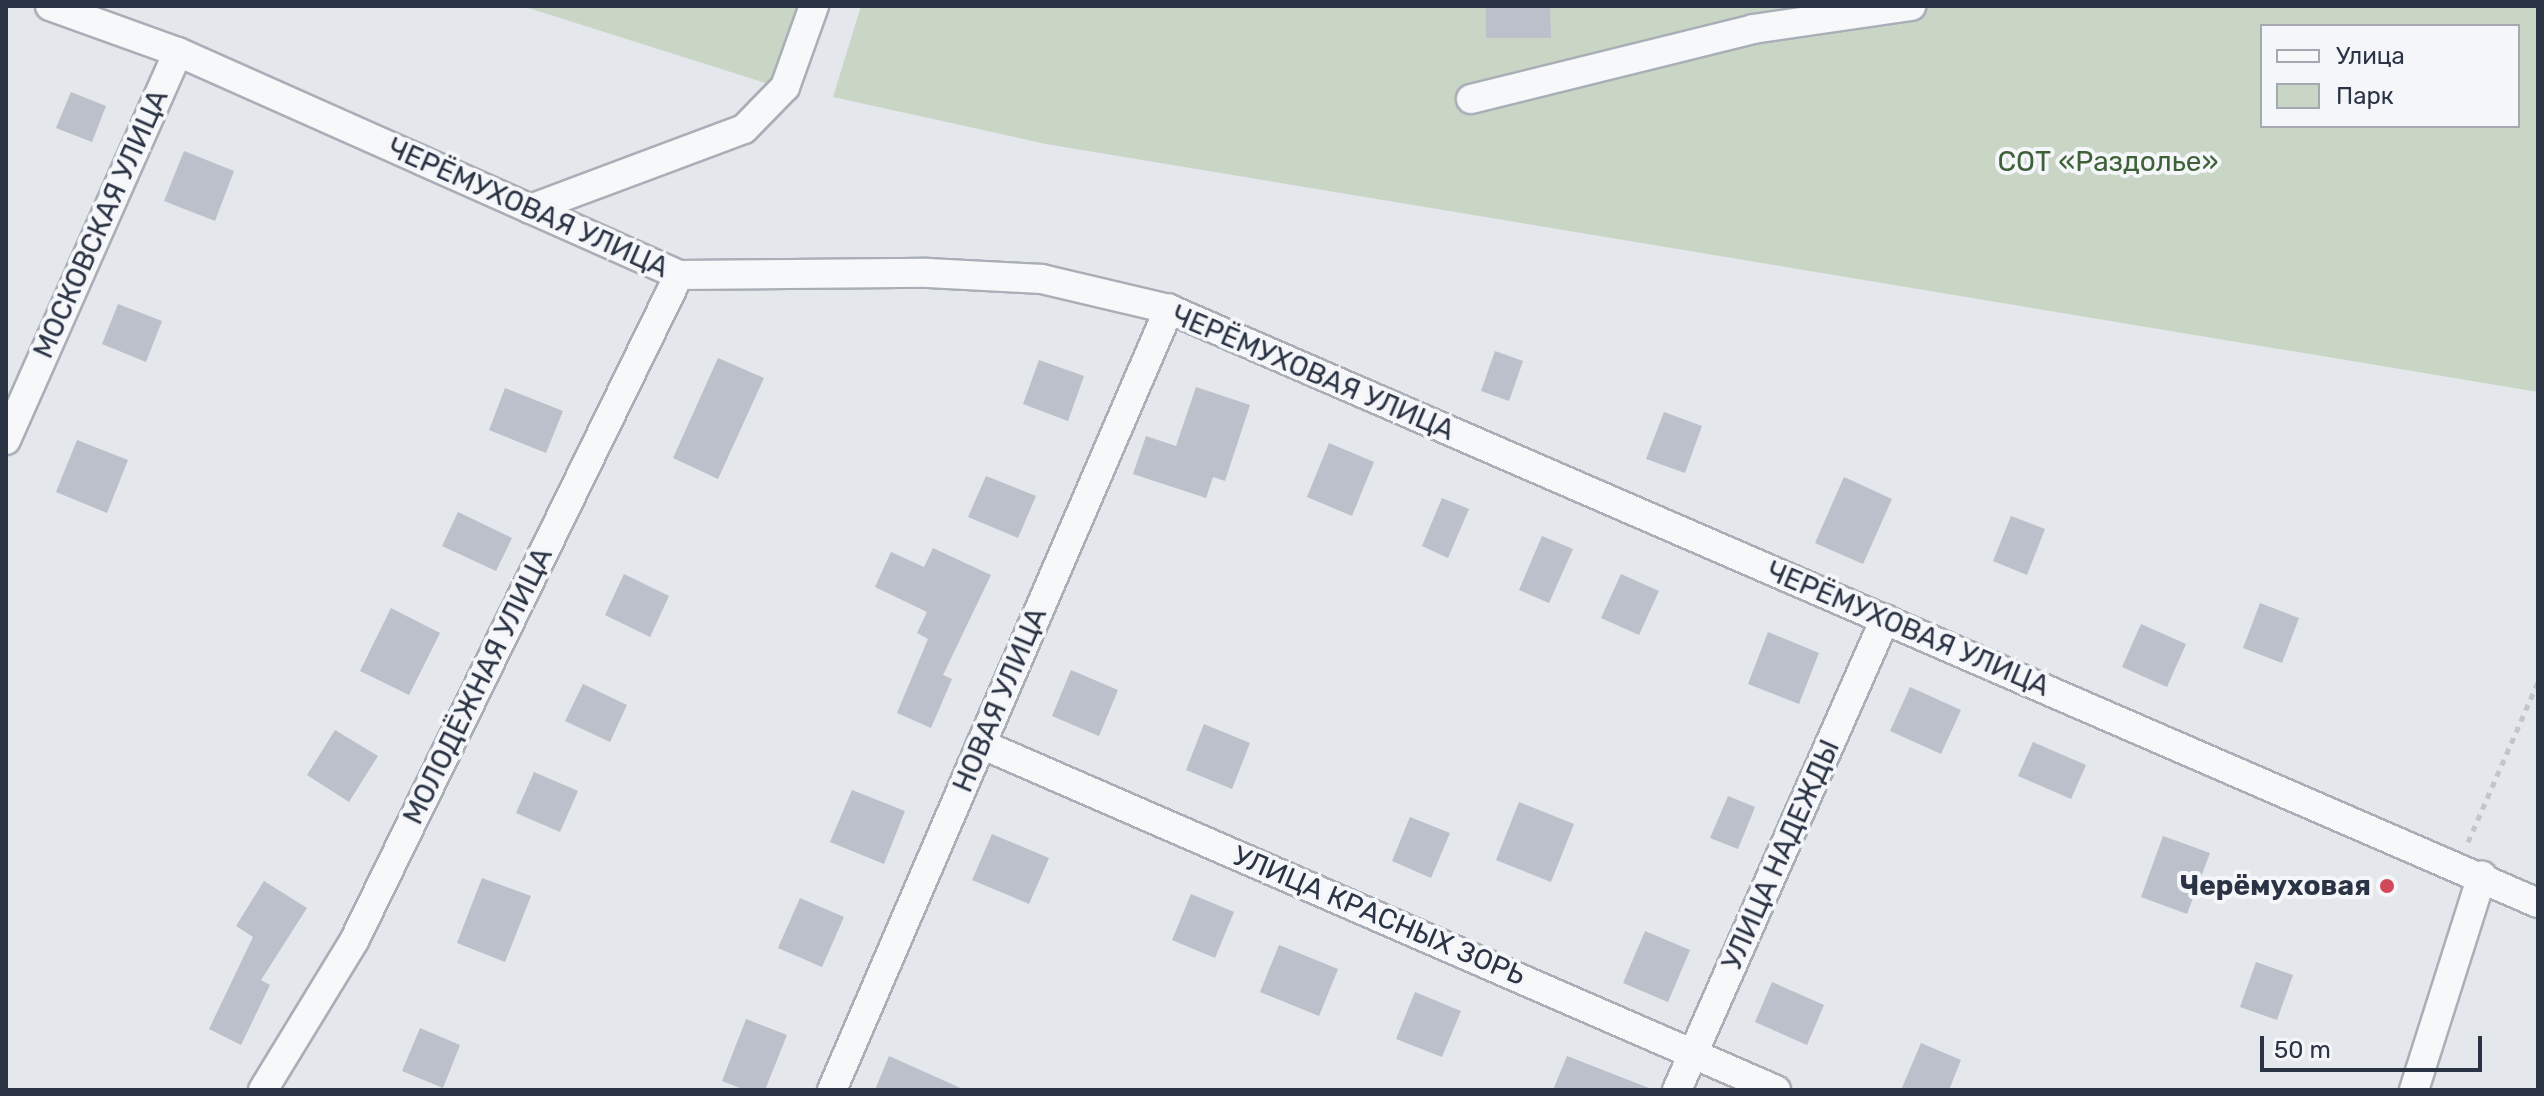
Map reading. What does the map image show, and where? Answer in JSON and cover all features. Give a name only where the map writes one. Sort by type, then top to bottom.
[{"type":"street","name":"ЧЕРЁМУХОВАЯ УЛИЦА","points":[[50,6],[178,52],[679,275],[928,273],[1042,279],[1169,309],[2471,870],[2538,903]]},
{"type":"street","points":[[530,209],[744,129],[785,87],[814,6]]},
{"type":"street","points":[[1471,99],[1753,29],[1911,6]]},
{"type":"street","name":"МОСКОВСКАЯ УЛИЦА","points":[[6,440],[178,52]]},
{"type":"street","name":"МОЛОДЁЖНАЯ УЛИЦА","points":[[263,1090],[354,941],[679,275]]},
{"type":"street","name":"НОВАЯ УЛИЦА","points":[[832,1090],[1169,309]]},
{"type":"street","name":"УЛИЦА НАДЕЖДЫ","points":[[1677,1090],[1885,619]]},
{"type":"street","name":"УЛИЦА КРАСНЫХ ЗОРЬ","points":[[981,744],[1776,1090]]},
{"type":"street","points":[[2414,1090],[2471,870]]},
{"type":"path","points":[[2471,870],[2538,682]]},
{"type":"green space","points":[[522,6],[798,6],[769,84]]},
{"type":"green space","name":"СОТ «Раздолье»","points":[[861,6],[2538,6],[2538,392],[1046,144],[833,97]]},
{"type":"building","points":[[1486,6],[1550,6],[1551,38],[1486,38]]},
{"type":"building","points":[[71,92],[106,106],[92,142],[56,128]]},
{"type":"building","points":[[184,151],[234,171],[215,221],[164,201]]},
{"type":"building","points":[[118,304],[162,321],[146,362],[102,344]]},
{"type":"building","points":[[1495,351],[1523,361],[1509,401],[1481,391]]},
{"type":"building","points":[[718,358],[764,378],[718,479],[673,458]]},
{"type":"building","points":[[1039,360],[1084,376],[1068,421],[1023,404]]},
{"type":"building","points":[[1196,387],[1250,405],[1225,481],[1213,477],[1206,498],[1133,474],[1146,436],[1176,446]]},
{"type":"building","points":[[505,388],[563,411],[546,453],[489,430]]},
{"type":"building","points":[[1664,412],[1702,426],[1685,473],[1646,459]]},
{"type":"building","points":[[77,440],[128,460],[107,513],[56,492]]},
{"type":"building","points":[[1329,443],[1374,462],[1352,516],[1307,497]]},
{"type":"building","points":[[986,476],[1036,496],[1018,538],[968,517]]},
{"type":"building","points":[[1844,477],[1892,499],[1863,564],[1815,543]]},
{"type":"building","points":[[1442,498],[1469,509],[1448,558],[1422,546]]},
{"type":"building","points":[[458,512],[512,538],[496,571],[442,546]]},
{"type":"building","points":[[2011,516],[2045,529],[2027,575],[1993,561]]},
{"type":"building","points":[[1542,536],[1573,549],[1549,603],[1519,590]]},
{"type":"building","points":[[933,548],[991,575],[943,675],[952,679],[931,728],[897,713],[928,639],[917,633],[927,612],[875,587],[891,552],[924,567]]},
{"type":"building","points":[[624,574],[669,596],[650,637],[605,615]]},
{"type":"building","points":[[1621,574],[1659,591],[1639,635],[1601,618]]},
{"type":"building","points":[[2260,603],[2299,618],[2282,663],[2243,648]]},
{"type":"building","points":[[391,608],[440,633],[409,695],[360,671]]},
{"type":"building","points":[[2141,624],[2186,644],[2167,687],[2122,667]]},
{"type":"building","points":[[1768,632],[1819,653],[1799,704],[1748,684]]},
{"type":"building","points":[[1071,670],[1118,690],[1099,736],[1052,716]]},
{"type":"building","points":[[583,684],[627,705],[610,742],[565,721]]},
{"type":"building","points":[[1910,687],[1961,710],[1941,754],[1890,731]]},
{"type":"building","points":[[1204,724],[1250,743],[1232,789],[1186,770]]},
{"type":"building","points":[[335,730],[378,756],[349,802],[307,775]]},
{"type":"building","points":[[2033,742],[2086,765],[2071,799],[2018,776]]},
{"type":"building","points":[[534,772],[578,791],[560,832],[516,813]]},
{"type":"building","points":[[852,790],[905,811],[884,864],[830,842]]},
{"type":"building","points":[[1728,796],[1755,807],[1738,849],[1710,838]]},
{"type":"building","points":[[1519,802],[1574,824],[1551,882],[1496,860]]},
{"type":"building","points":[[1410,817],[1450,833],[1431,878],[1392,861]]},
{"type":"building","points":[[992,834],[1049,858],[1029,904],[972,880]]},
{"type":"building","points":[[2163,836],[2210,853],[2187,914],[2141,897]]},
{"type":"building","points":[[482,878],[531,896],[505,962],[457,943]]},
{"type":"building","points":[[264,881],[307,908],[261,980],[270,985],[241,1045],[209,1029],[253,937],[236,926]]},
{"type":"building","points":[[1191,894],[1234,912],[1215,958],[1172,940]]},
{"type":"building","points":[[800,898],[844,917],[822,967],[778,948]]},
{"type":"building","points":[[1645,931],[1690,950],[1668,1002],[1623,983]]},
{"type":"building","points":[[1279,945],[1338,969],[1319,1016],[1260,992]]},
{"type":"building","points":[[2256,962],[2293,975],[2277,1020],[2240,1007]]},
{"type":"building","points":[[1772,982],[1824,1005],[1807,1045],[1755,1022]]},
{"type":"building","points":[[1415,992],[1461,1011],[1442,1057],[1396,1039]]},
{"type":"building","points":[[746,1019],[787,1035],[765,1090],[745,1090],[722,1081]]},
{"type":"building","points":[[420,1028],[460,1045],[443,1088],[402,1071]]},
{"type":"building","points":[[1921,1043],[1961,1060],[1949,1090],[1901,1090]]},
{"type":"building","points":[[889,1056],[965,1090],[875,1090]]},
{"type":"building","points":[[1567,1056],[1649,1088],[1649,1090],[1553,1090]]},
{"type":"place","name":"Черёмуховая","points":[[2387,886]]}]
